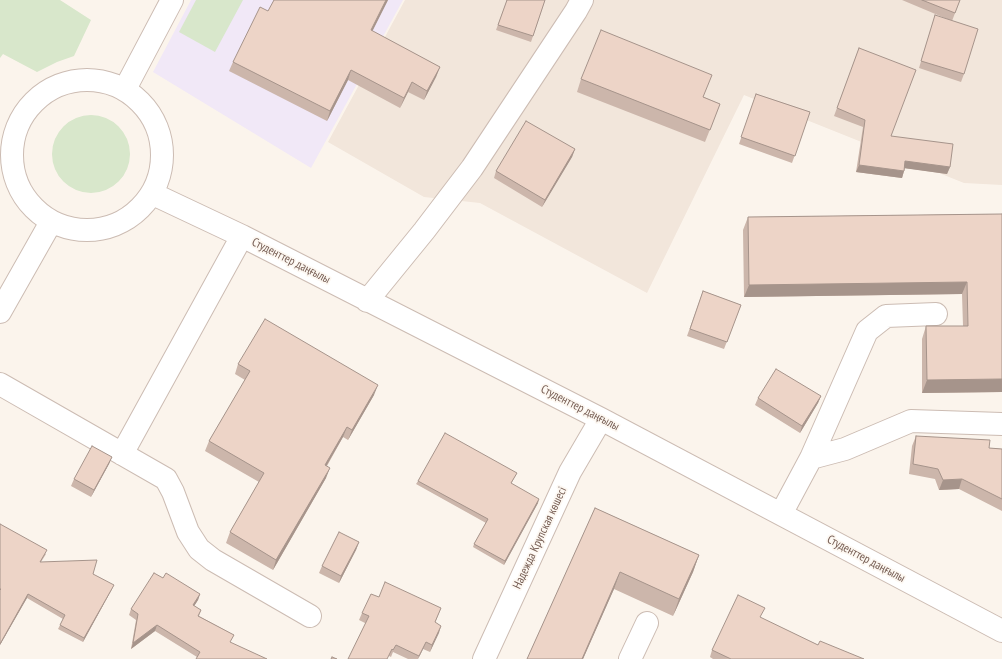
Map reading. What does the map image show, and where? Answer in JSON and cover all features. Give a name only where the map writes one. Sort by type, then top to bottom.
[{"type":"street","points":[[126,89],[172,0]]},
{"type":"street","points":[[368,300],[424,231],[472,168],[582,0]]},
{"type":"street","points":[[92,80],[126,89],[142,102],[154,120],[162,144],[162,170],[153,194],[140,210],[125,221],[108,228],[79,231],[50,222],[30,206],[17,184],[12,159],[14,134],[26,111],[44,93],[67,82],[92,80]]},
{"type":"street","name":"Студенттер даңғылы","points":[[153,194],[242,236],[601,418],[1002,631]]},
{"type":"street","points":[[0,312],[50,222]]},
{"type":"street","points":[[122,454],[242,236]]},
{"type":"street","points":[[781,514],[811,458],[867,331],[886,316],[936,314]]},
{"type":"street","points":[[0,384],[166,479],[173,492],[188,532],[200,549],[214,560],[310,616]]},
{"type":"street","name":"Надежда Крупская көшесі","points":[[484,659],[570,472],[601,418]]},
{"type":"street","points":[[811,458],[844,449],[911,421],[1002,424]]},
{"type":"street","points":[[630,659],[647,624]]},
{"type":"shaded area","points":[[191,0],[403,0],[311,168],[153,72]]},
{"type":"shaded area","points":[[405,0],[1002,0],[1002,185],[964,183],[744,95],[647,293],[480,203],[424,197],[328,142]]},
{"type":"green space","points":[[0,0],[60,0],[91,20],[74,56],[57,62],[37,72],[3,54],[0,58]]},
{"type":"green space","points":[[196,0],[243,0],[215,52],[179,32]]},
{"type":"green space","points":[[91,115],[106,118],[119,126],[127,139],[130,154],[127,169],[119,182],[106,190],[91,193],[76,190],[63,182],[55,169],[52,154],[55,139],[63,126],[76,118]]},
{"type":"building","points":[[274,0],[386,0],[371,30],[440,67],[427,91],[412,82],[404,98],[351,70],[330,111],[233,62],[260,7],[268,11]]},
{"type":"building","points":[[507,0],[545,0],[533,36],[498,25]]},
{"type":"building","points":[[922,0],[960,0],[955,13]]},
{"type":"building","points":[[935,15],[978,29],[964,74],[921,61]]},
{"type":"building","points":[[601,30],[712,75],[703,97],[720,104],[710,130],[581,79]]},
{"type":"building","points":[[859,48],[916,70],[891,136],[953,144],[950,167],[905,161],[904,171],[859,165],[865,120],[837,108]]},
{"type":"building","points":[[756,94],[810,112],[795,156],[741,137]]},
{"type":"building","points":[[526,121],[575,149],[545,200],[496,171]]},
{"type":"building","points":[[1002,214],[1002,379],[927,380],[926,326],[968,326],[967,282],[749,285],[748,217]]},
{"type":"building","points":[[703,291],[741,305],[727,342],[690,329]]},
{"type":"building","points":[[265,319],[378,385],[352,430],[347,427],[325,465],[330,468],[276,560],[230,532],[264,473],[209,441],[250,371],[238,364]]},
{"type":"building","points":[[776,369],[821,396],[802,426],[758,398]]},
{"type":"building","points":[[445,433],[517,473],[511,483],[539,499],[505,561],[474,544],[488,519],[418,481]]},
{"type":"building","points":[[916,436],[990,440],[989,448],[1002,449],[1002,499],[962,479],[943,480],[938,469],[913,464]]},
{"type":"building","points":[[92,446],[112,457],[94,490],[74,479]]},
{"type":"building","points":[[595,508],[699,555],[679,599],[620,572],[582,659],[527,659]]},
{"type":"building","points":[[0,524],[47,550],[40,562],[97,560],[93,574],[114,585],[84,638],[60,625],[65,615],[28,594],[0,644]]},
{"type":"building","points":[[339,532],[359,542],[341,576],[322,566]]},
{"type":"building","points":[[154,573],[163,578],[166,573],[200,594],[193,605],[201,610],[198,616],[234,635],[230,642],[267,659],[196,659],[200,652],[157,625],[133,643],[138,614],[131,609]]},
{"type":"building","points":[[385,582],[441,608],[435,622],[441,626],[432,645],[426,642],[419,656],[396,645],[393,650],[392,649],[387,659],[348,659],[369,616],[362,613],[371,594],[379,597]]},
{"type":"building","points":[[738,595],[765,608],[760,617],[818,645],[820,641],[864,659],[731,659],[712,650]]}]
